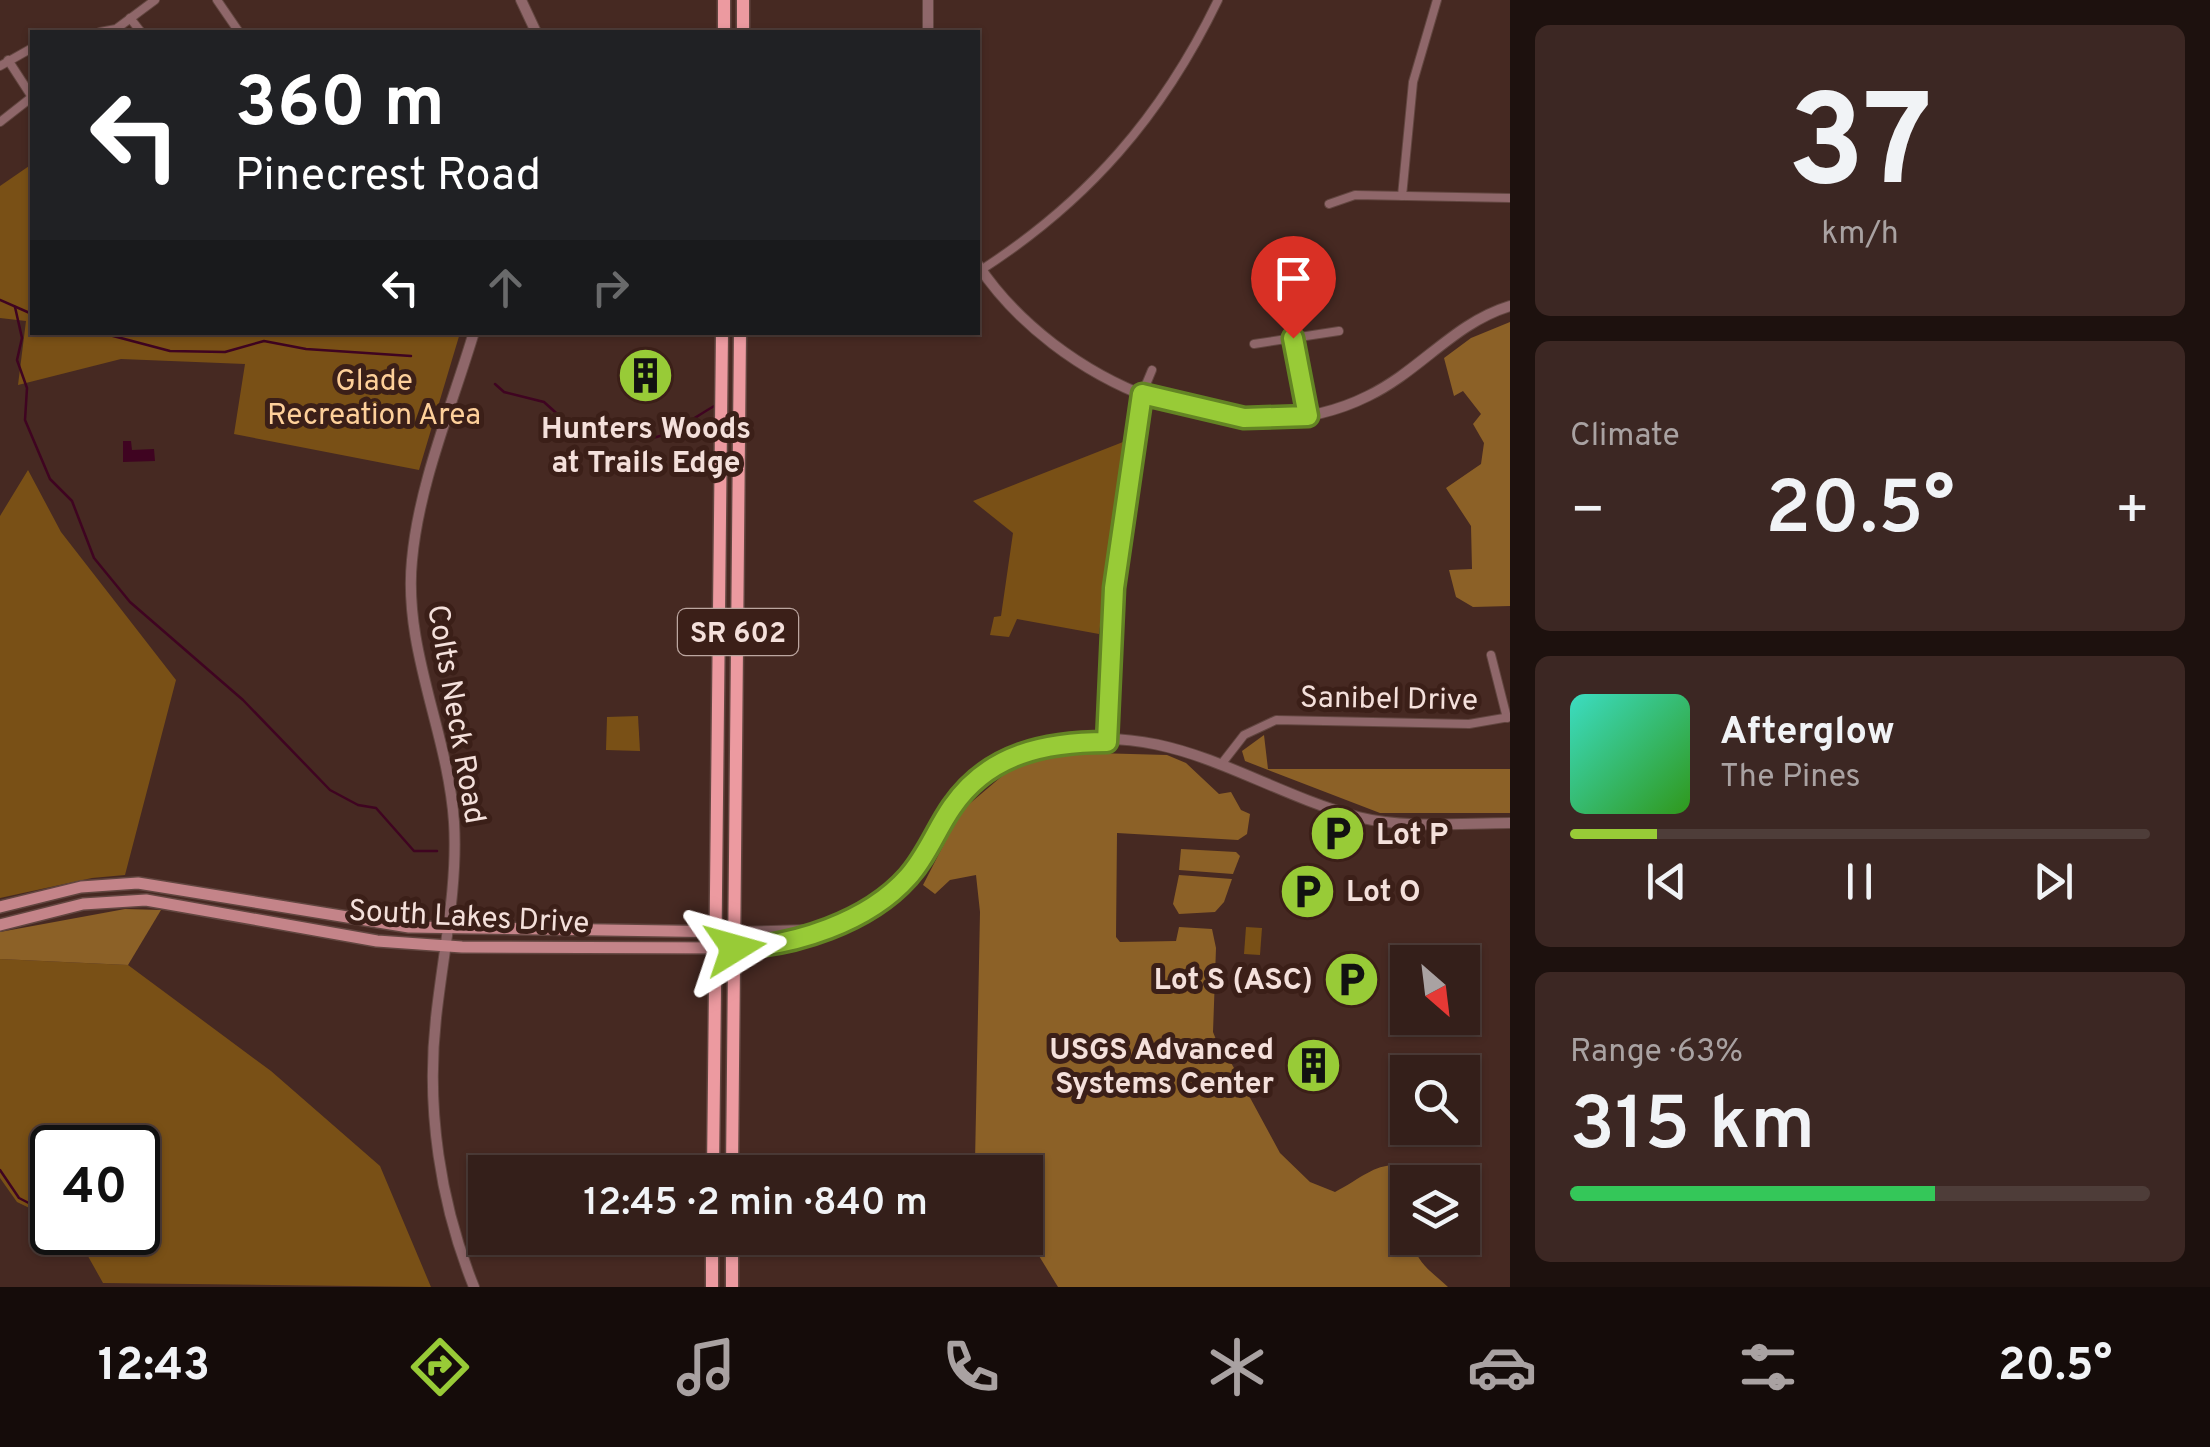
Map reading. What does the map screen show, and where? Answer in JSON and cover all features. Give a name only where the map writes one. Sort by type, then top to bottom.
[{"type":"main road","points":[[724,0],[724,30]]},
{"type":"main road","points":[[743,0],[743,30]]},
{"type":"main road","name":"SR 602","points":[[713,1155],[722,335]]},
{"type":"main road","name":"SR 602","points":[[732,1155],[740,335]]},
{"type":"main road","name":"South Lakes Drive","points":[[0,906],[100,884],[156,884],[350,920],[448,929],[735,932]]},
{"type":"main road","name":"South Lakes Drive","points":[[0,924],[101,901],[146,900],[355,938],[446,946],[735,948]]},
{"type":"main road","points":[[712,1255],[712,1287]]},
{"type":"main road","points":[[732,1255],[732,1287]]},
{"type":"street","points":[[122,29],[155,0]]},
{"type":"street","points":[[216,0],[238,30]]},
{"type":"street","points":[[521,0],[535,30]]},
{"type":"street","points":[[928,0],[928,30]]},
{"type":"street","points":[[980,267],[1061,214],[1108,168],[1149,112],[1218,0]]},
{"type":"street","points":[[1402,196],[1413,82],[1438,0]]},
{"type":"street","points":[[130,18],[140,30]]},
{"type":"street","points":[[30,49],[4,63],[30,95]]},
{"type":"street","points":[[0,122],[30,99]]},
{"type":"street","points":[[1329,204],[1356,195],[1510,198]]},
{"type":"street","points":[[980,269],[1012,310],[1052,346],[1093,373],[1142,394],[1244,418],[1308,416],[1374,394],[1464,327],[1510,306]]},
{"type":"street","points":[[1254,344],[1338,330]]},
{"type":"street","name":"Colts Neck Road","points":[[473,335],[425,493],[411,566],[416,640],[441,733],[452,804],[454,854],[434,1038],[434,1104],[448,1206],[474,1287]]},
{"type":"street","points":[[1293,338],[1308,416]]},
{"type":"street","points":[[1107,742],[1114,588],[1142,394],[1152,370]]},
{"type":"street","points":[[1491,655],[1509,717]]},
{"type":"street","name":"Sanibel Drive","points":[[1222,762],[1244,736],[1276,720],[1458,724],[1509,717]]},
{"type":"street","name":"South Lakes Drive","points":[[735,948],[780,943],[857,915],[903,883],[956,801],[988,771],[1044,746],[1107,742],[1172,747],[1222,762],[1365,818],[1402,823],[1510,823]]},
{"type":"street","points":[[200,908],[204,892]]},
{"type":"street","name":"South Lakes Drive","points":[[735,932],[819,929]]},
{"type":"green space","name":"Glade Recreation Area","points":[[30,165],[30,335],[459,335],[419,470],[234,434],[245,364],[121,359],[18,385],[26,321],[0,318],[0,186]]},
{"type":"green space","points":[[1123,442],[1099,634],[1017,619],[1009,637],[990,635],[994,617],[1001,616],[1013,533],[973,501]]},
{"type":"green space","points":[[28,470],[61,532],[176,680],[125,875],[92,878],[0,898],[0,516]]},
{"type":"green space","points":[[638,716],[640,751],[606,750],[607,717]]},
{"type":"green space","points":[[1246,927],[1262,928],[1260,955],[1244,954]]},
{"type":"green space","points":[[0,959],[128,965],[271,1071],[380,1166],[431,1287],[103,1283],[87,1255],[160,1255],[160,1125],[30,1125],[30,1208],[17,1202],[0,1178]]},
{"type":"shaded area","points":[[1510,322],[1510,606],[1473,607],[1456,597],[1449,570],[1472,569],[1471,526],[1446,488],[1481,464],[1484,443],[1473,424],[1481,414],[1463,391],[1454,396],[1444,358],[1471,338]]},
{"type":"shaded area","points":[[123,441],[131,441],[132,450],[154,449],[155,461],[123,462]]},
{"type":"shaded area","points":[[1264,735],[1268,769],[1510,769],[1510,813],[1380,813],[1245,761],[1242,751]]},
{"type":"shaded area","points":[[1060,752],[1167,755],[1186,763],[1219,794],[1231,792],[1241,810],[1250,814],[1247,834],[1238,840],[1117,833],[1116,937],[1120,942],[1176,941],[1179,927],[1212,929],[1216,948],[1213,1032],[1280,1153],[1310,1182],[1335,1192],[1390,1166],[1390,1255],[1417,1255],[1448,1287],[1058,1287],[1038,1255],[1043,1255],[1043,1155],[975,1155],[980,912],[976,875],[950,880],[935,894],[923,885],[961,811],[1008,771]]},
{"type":"shaded area","points":[[1181,849],[1236,852],[1240,856],[1233,874],[1179,870]]},
{"type":"shaded area","points":[[1179,875],[1232,879],[1224,902],[1215,912],[1179,914],[1173,904]]},
{"type":"shaded area","points":[[125,909],[161,910],[128,965],[0,959],[0,932]]},
{"type":"waterway","points":[[0,300],[30,313]]},
{"type":"waterway","points":[[15,307],[22,338],[17,360],[27,388],[25,420],[50,479],[72,501],[94,558],[130,602],[243,700],[330,790],[358,805],[376,808],[414,851],[437,851]]},
{"type":"waterway","points":[[109,335],[170,351],[225,352],[264,341],[306,349],[411,356]]},
{"type":"waterway","points":[[495,384],[504,392],[544,402],[574,429],[636,439],[672,432],[716,405]]},
{"type":"waterway","points":[[0,1170],[19,1198],[30,1204]]},
{"type":"place","name":"Hunters Woods at Trails Edge","points":[[646,375]]},
{"type":"place","name":"Lot P","points":[[1337,834]]},
{"type":"place","name":"Lot O","points":[[1307,891]]},
{"type":"place","name":"Lot S (ASC)","points":[[1352,979]]},
{"type":"place","name":"USGS Advanced Systems Center","points":[[1313,1066]]},
{"type":"route","points":[[735,948],[796,939],[874,905],[916,868],[962,794],[1001,763],[1044,746],[1107,742],[1114,588],[1142,394],[1244,418],[1308,416],[1293,338]]}]
